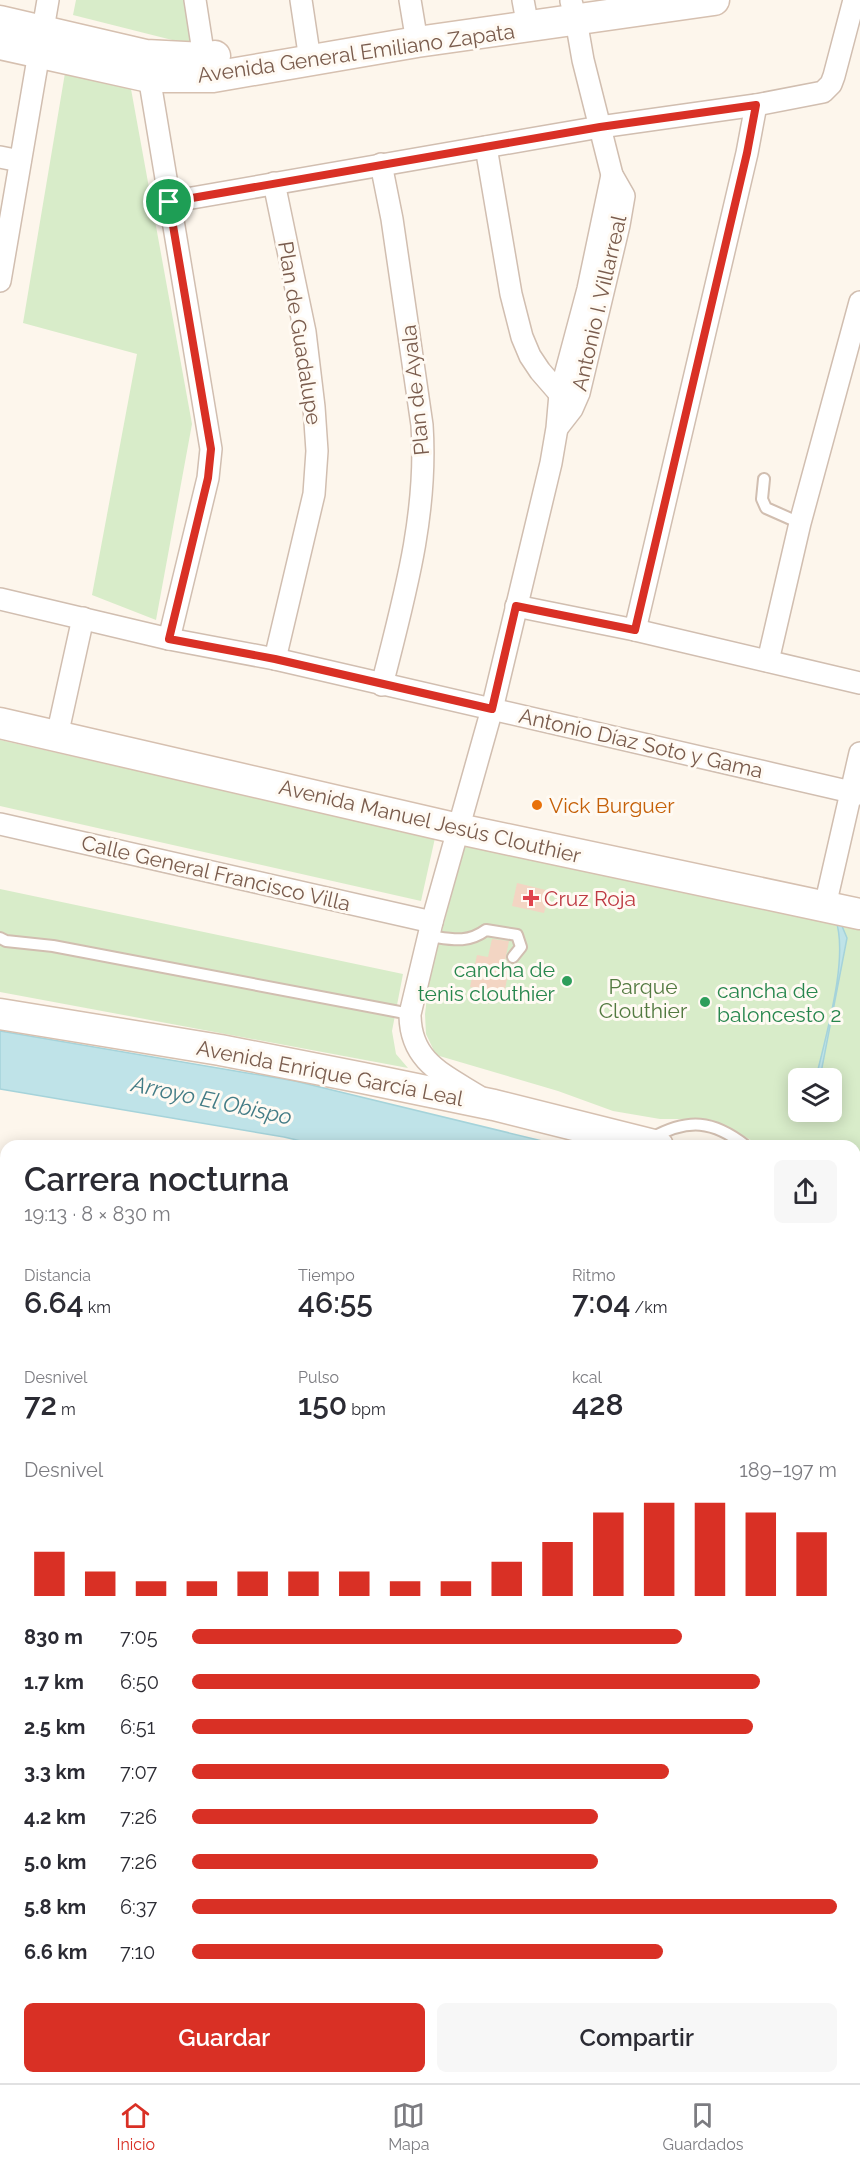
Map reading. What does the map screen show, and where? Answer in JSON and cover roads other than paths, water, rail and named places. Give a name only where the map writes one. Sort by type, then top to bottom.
[{"type":"street","points":[[0,281],[10,159],[41,41],[48,0]]},
{"type":"street","points":[[195,0],[204,58]]},
{"type":"street","points":[[301,0],[309,50]]},
{"type":"street","name":"Avenida General Emiliano Zapata","points":[[0,21],[41,41],[148,66],[213,77],[414,22],[574,7],[714,0]]},
{"type":"street","points":[[169,202],[600,127],[756,105],[823,92],[834,76],[854,0]]},
{"type":"street","name":"Antonio I. Villarreal","points":[[494,1106],[447,1077],[421,1056],[413,1041],[410,1014],[492,709],[557,428],[566,401],[584,374],[624,196],[612,175],[583,60],[574,7]]},
{"type":"street","name":"Avenida General Emiliano Zapata","points":[[0,44],[41,41]]},
{"type":"street","name":"Avenida General Emiliano Zapata","points":[[148,66],[204,58],[309,50]]},
{"type":"street","points":[[148,66],[211,449],[208,478],[169,639]]},
{"type":"street","points":[[635,630],[747,153],[756,105]]},
{"type":"street","points":[[486,147],[512,294],[522,337],[530,356],[566,401]]},
{"type":"street","name":"Plan de Ayala","points":[[381,164],[392,219],[424,446],[422,502],[405,595],[382,685]]},
{"type":"street","name":"Plan de Guadalupe","points":[[274,183],[304,332],[317,451],[314,494],[275,659]]},
{"type":"street","points":[[768,661],[800,523],[860,302]]},
{"type":"street","name":"Antonio Díaz Soto y Gama","points":[[0,599],[169,639],[275,659],[856,793]]},
{"type":"street","points":[[516,606],[635,630],[860,683]]},
{"type":"street","points":[[57,736],[82,618]]},
{"type":"street","name":"Avenida Manuel Jesús Clouthier","points":[[0,723],[459,829],[860,914]]},
{"type":"street","points":[[825,906],[856,793],[860,753]]},
{"type":"street","name":"Calle General Francisco Villa","points":[[0,824],[431,929]]},
{"type":"street","name":"Avenida Enrique García Leal","points":[[0,1014],[220,1050],[494,1106],[634,1140]]},
{"type":"lane","points":[[764,479],[762,499],[766,508],[800,523]]},
{"type":"lane","points":[[431,929],[460,940],[475,938],[486,930],[517,935],[521,947],[513,957]]},
{"type":"lane","points":[[0,938],[6,941],[53,946],[410,1014]]},
{"type":"lane","points":[[656,1140],[673,1128],[697,1124],[721,1130],[737,1140]]},
{"type":"water","points":[[835,918],[839,919],[847,938],[822,1068],[818,1068],[838,975],[839,934]]},
{"type":"water","name":"Arroyo El Obispo","points":[[0,1031],[295,1081],[538,1140],[297,1140],[0,1089]]},
{"type":"place","name":"Vick Burguer","points":[[537,805]]},
{"type":"place","name":"Cruz Roja","points":[[531,898]]},
{"type":"place","name":"cancha de tenis clouthier","points":[[567,981]]},
{"type":"place","name":"cancha de baloncesto 2","points":[[705,1002]]},
{"type":"park label","name":"Parque Clouthier","points":[[643,998]]}]
